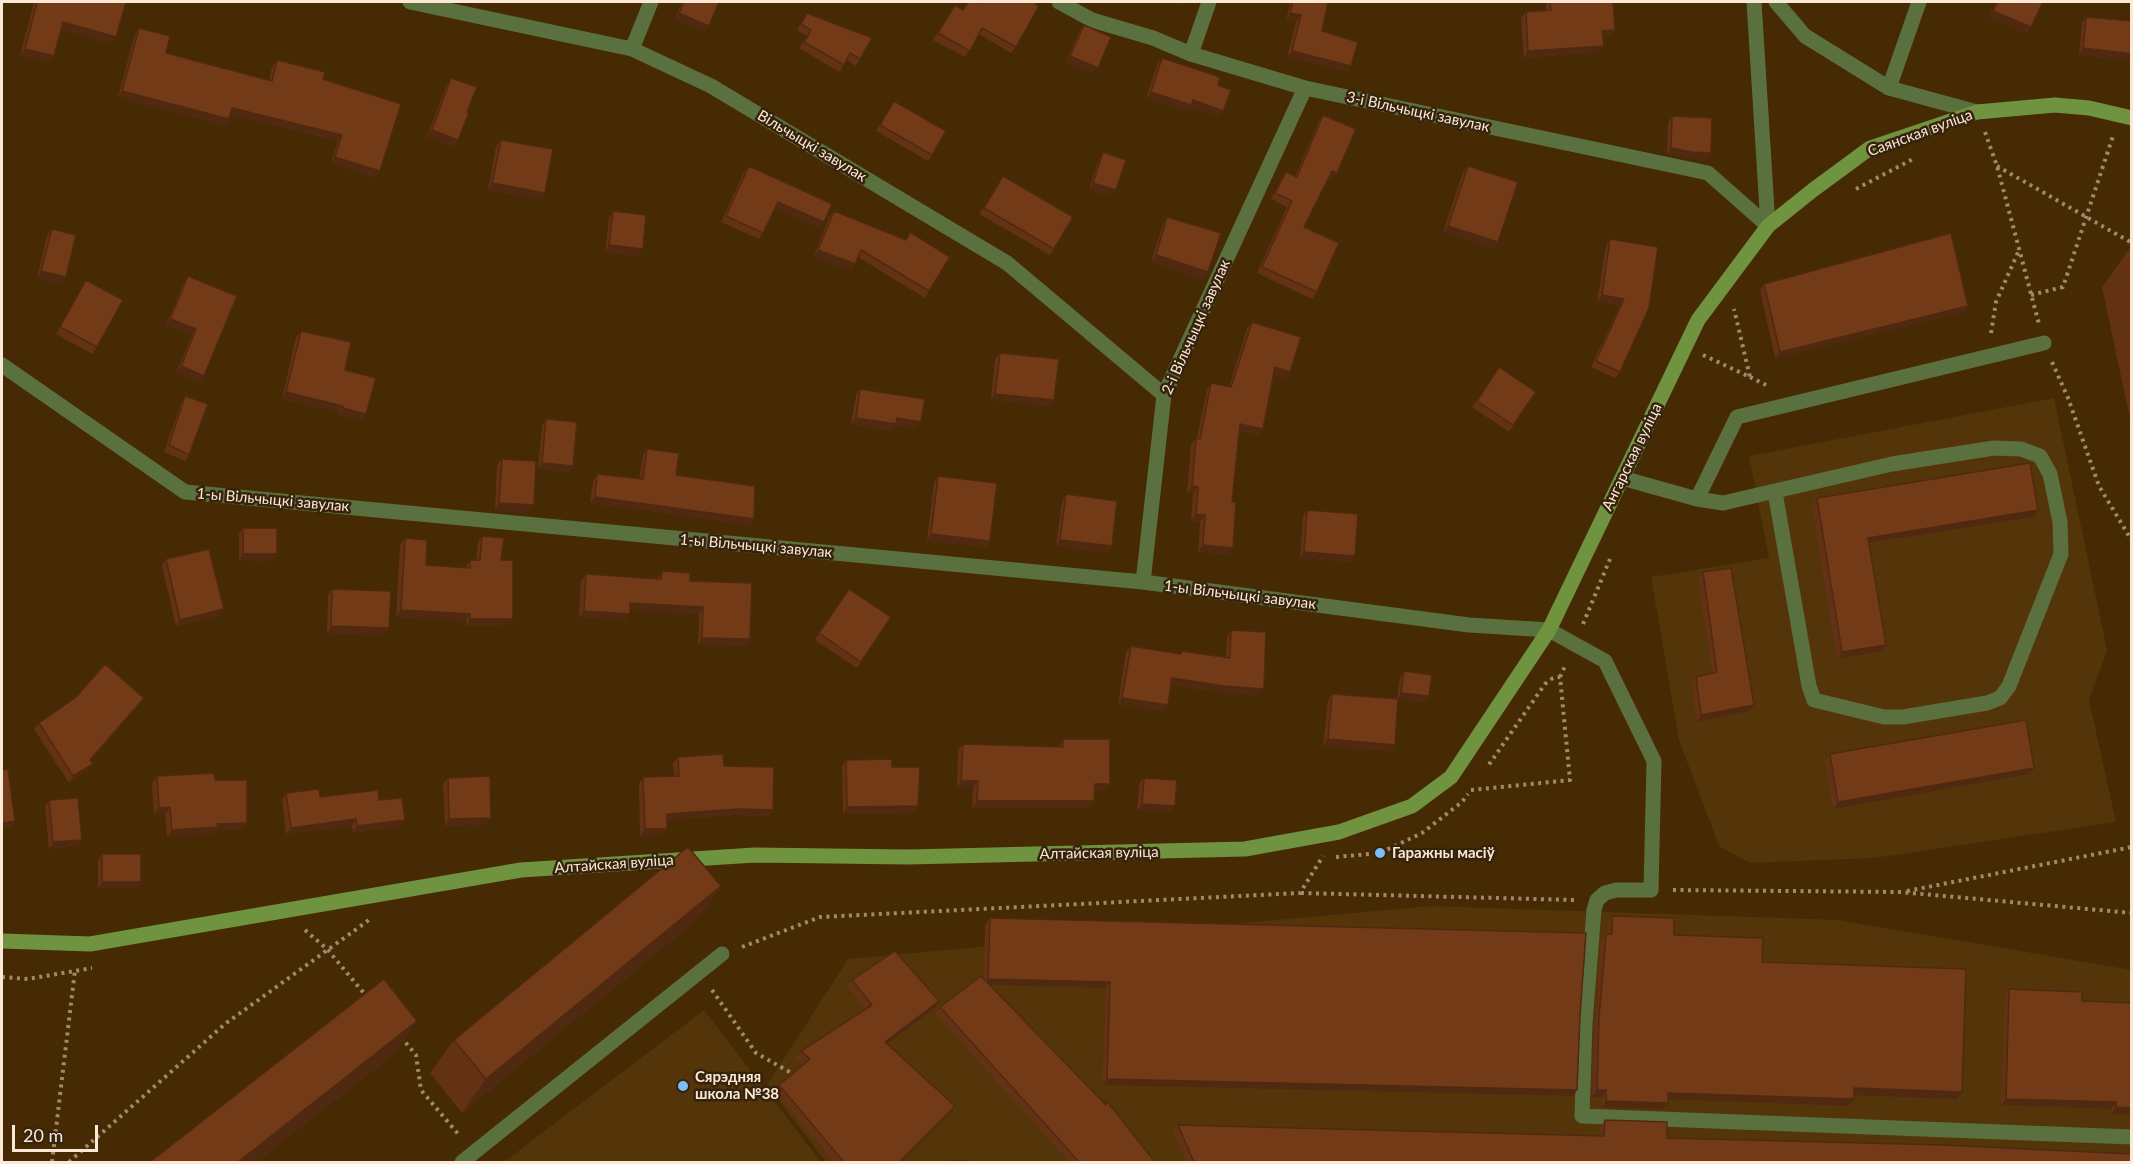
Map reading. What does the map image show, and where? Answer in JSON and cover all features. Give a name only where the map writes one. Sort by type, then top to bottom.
[{"type":"main road","name":"Саянская вуліца","points":[[1768,226],[1870,148],[1977,111],[2055,105],[2088,108],[2132,118]]},
{"type":"main road","name":"Ангарская вуліца","points":[[1339,832],[1412,806],[1451,777],[1549,630],[1698,320],[1768,226]]},
{"type":"main road","name":"Алтайская вуліца","points":[[2,942],[90,944],[521,870],[755,855],[909,857],[1245,849],[1339,832]]},
{"type":"street","name":"Вільчыцкі завулак","points":[[410,2],[632,49],[711,86],[1007,263],[1164,395]]},
{"type":"street","points":[[632,49],[651,2]]},
{"type":"street","name":"3-і Вільчыцкі завулак","points":[[1059,2],[1092,20],[1153,38],[1191,54],[1305,88],[1708,173],[1768,226]]},
{"type":"street","points":[[1191,54],[1209,2]]},
{"type":"street","points":[[1754,2],[1768,226]]},
{"type":"street","points":[[1776,2],[1805,36],[1889,88],[1977,111]]},
{"type":"street","points":[[1889,88],[1919,2]]},
{"type":"street","name":"2-і Вільчыцкі завулак","points":[[1143,582],[1164,395],[1305,88]]},
{"type":"street","points":[[1697,499],[1737,417],[2044,342]]},
{"type":"street","name":"1-ы Вільчыцкі завулак","points":[[2,365],[185,492],[1143,582],[1469,625],[1549,630]]},
{"type":"street","points":[[1622,478],[1697,499],[1723,502],[1892,464],[1994,448],[2021,448],[2040,456],[2050,474],[2060,522],[2061,554],[2009,686],[2000,698],[1987,703],[1903,717],[1884,717],[1814,700],[1809,686],[1775,492]]},
{"type":"street","points":[[1549,630],[1605,661],[1654,761],[1651,890],[1616,890],[1605,893],[1598,900],[1594,910],[1585,1023],[1582,1116],[2132,1137]]},
{"type":"street","points":[[468,1158],[722,954]]},
{"type":"path","points":[[2031,295],[2063,287],[2115,130],[2109,130]]},
{"type":"path","points":[[1977,135],[1995,131]]},
{"type":"path","points":[[1854,189],[1921,156]]},
{"type":"path","points":[[1997,166],[2132,243]]},
{"type":"path","points":[[1987,337],[1992,331],[1996,302],[2019,250]]},
{"type":"path","points":[[1733,304],[1750,377]]},
{"type":"path","points":[[1704,345],[1700,354],[1774,390]]},
{"type":"path","points":[[1560,677],[1611,558]]},
{"type":"path","points":[[1471,790],[1570,780]]},
{"type":"path","points":[[1300,893],[1339,832]]},
{"type":"path","points":[[1900,892],[2132,847]]},
{"type":"path","points":[[1651,890],[1900,892],[2132,913]]},
{"type":"path","points":[[722,954],[820,917],[1300,893],[1598,900]]},
{"type":"path","points":[[284,911],[328,950],[372,1003]]},
{"type":"path","points":[[69,1162],[225,1024],[375,915]]},
{"type":"path","points":[[51,1162],[78,944]]},
{"type":"path","points":[[700,972],[756,1053],[796,1075]]},
{"type":"path","points":[[394,1029],[416,1055],[421,1090],[468,1158]]},
{"type":"shaded area","points":[[2054,398],[2107,650],[2089,700],[2116,822],[1874,858],[1750,863],[1719,846],[1679,740],[1651,577],[1769,558],[1749,456]]},
{"type":"shaded area","points":[[1431,906],[1839,920],[2131,970],[2131,1162],[826,1162],[767,1085],[848,959]]},
{"type":"shaded area","name":"Сярэдняя школа №38","points":[[704,1010],[821,1162],[504,1162]]},
{"type":"building","points":[[37,2],[126,2],[116,37],[63,22],[54,56],[25,49]]},
{"type":"building","points":[[684,2],[719,2],[709,26],[679,13]]},
{"type":"building","points":[[968,2],[1038,2],[1036,5],[1039,6],[1016,47],[982,28],[970,51],[938,33],[955,5],[963,10]]},
{"type":"building","points":[[1293,2],[1328,2],[1322,31],[1358,42],[1351,66],[1292,51],[1301,15],[1290,13]]},
{"type":"building","points":[[1550,2],[1613,2],[1615,30],[1602,31],[1604,46],[1528,51],[1526,12],[1551,10]]},
{"type":"building","points":[[1998,2],[2043,2],[2031,27],[1993,11]]},
{"type":"building","points":[[807,13],[872,38],[860,59],[850,53],[844,65],[804,42],[811,30],[801,24]]},
{"type":"building","points":[[2086,17],[2132,21],[2132,54],[2083,48]]},
{"type":"building","points":[[1084,25],[1111,37],[1098,68],[1070,56]]},
{"type":"building","points":[[139,28],[170,36],[166,53],[272,81],[277,60],[325,72],[323,79],[401,104],[380,171],[335,157],[342,135],[232,108],[229,119],[122,91]]},
{"type":"building","points":[[1162,58],[1220,77],[1218,85],[1231,90],[1223,111],[1193,100],[1191,105],[1151,92]]},
{"type":"building","points":[[451,78],[477,87],[458,140],[432,130]]},
{"type":"building","points":[[894,101],[946,131],[932,155],[880,125]]},
{"type":"building","points":[[1323,115],[1356,129],[1337,173],[1332,171],[1304,227],[1339,243],[1317,292],[1262,267],[1292,201],[1275,193],[1286,172],[1297,177]]},
{"type":"building","points":[[1672,116],[1712,118],[1711,153],[1671,148]]},
{"type":"building","points":[[501,140],[553,149],[545,193],[492,183]]},
{"type":"building","points":[[1103,152],[1126,160],[1116,190],[1093,183]]},
{"type":"building","points":[[749,166],[832,204],[824,222],[778,202],[763,233],[726,216]]},
{"type":"building","points":[[1468,166],[1518,182],[1498,242],[1448,226]]},
{"type":"building","points":[[1003,176],[1073,217],[1054,249],[984,208]]},
{"type":"building","points":[[613,211],[646,215],[643,249],[609,245]]},
{"type":"building","points":[[834,211],[906,240],[910,232],[950,257],[929,291],[861,250],[855,264],[818,250]]},
{"type":"building","points":[[1167,217],[1221,233],[1208,272],[1156,255]]},
{"type":"building","points":[[52,229],[76,235],[66,277],[41,271]]},
{"type":"building","points":[[1951,233],[1968,306],[1780,352],[1764,284]]},
{"type":"building","points":[[1610,239],[1658,247],[1649,308],[1620,372],[1596,361],[1624,299],[1602,295]]},
{"type":"building","points":[[188,276],[237,296],[204,376],[181,366],[196,329],[170,319]]},
{"type":"building","points":[[86,280],[123,300],[97,347],[60,327]]},
{"type":"building","points":[[1252,322],[1301,337],[1290,372],[1275,367],[1263,429],[1240,424],[1232,502],[1236,502],[1233,548],[1203,545],[1205,515],[1196,514],[1198,487],[1192,486],[1196,438],[1200,439],[1211,383],[1231,387]]},
{"type":"building","points":[[301,331],[351,342],[345,370],[376,378],[366,414],[286,392]]},
{"type":"building","points":[[1000,353],[1059,359],[1054,400],[995,394]]},
{"type":"building","points":[[1499,367],[1536,392],[1513,425],[1477,401]]},
{"type":"building","points":[[860,389],[925,399],[921,422],[897,418],[896,424],[856,418]]},
{"type":"building","points":[[185,396],[208,404],[189,455],[169,445]]},
{"type":"building","points":[[546,419],[577,422],[573,466],[542,463]]},
{"type":"building","points":[[647,449],[679,453],[676,475],[755,486],[754,519],[595,497],[597,474],[643,479]]},
{"type":"building","points":[[502,459],[536,461],[534,505],[499,503]]},
{"type":"building","points":[[2030,463],[2038,510],[1868,538],[1886,645],[1842,652],[1817,498]]},
{"type":"building","points":[[938,476],[997,483],[990,541],[931,534]]},
{"type":"building","points":[[1066,494],[1117,501],[1112,546],[1060,540]]},
{"type":"building","points":[[1307,510],[1358,514],[1355,556],[1304,552]]},
{"type":"building","points":[[243,528],[277,528],[277,554],[243,554]]},
{"type":"building","points":[[482,536],[504,538],[501,560],[513,560],[513,619],[470,619],[470,614],[401,610],[405,538],[427,540],[426,565],[470,568],[470,560],[480,560]]},
{"type":"building","points":[[209,549],[224,609],[180,620],[166,559]]},
{"type":"building","points":[[1731,568],[1754,705],[1701,715],[1696,677],[1717,672],[1703,572]]},
{"type":"building","points":[[662,571],[690,573],[690,581],[752,583],[750,639],[702,638],[703,607],[630,603],[630,614],[584,611],[586,574],[661,579]]},
{"type":"building","points":[[332,589],[391,591],[389,628],[331,626]]},
{"type":"building","points":[[849,589],[891,617],[861,662],[819,633]]},
{"type":"building","points":[[1231,630],[1266,632],[1264,689],[1172,678],[1168,705],[1122,698],[1131,646],[1181,654],[1182,651],[1230,658]]},
{"type":"building","points":[[105,664],[144,698],[90,760],[93,764],[73,776],[39,723],[76,697]]},
{"type":"building","points":[[1404,671],[1432,675],[1429,696],[1401,693]]},
{"type":"building","points":[[1332,694],[1398,699],[1395,745],[1328,739]]},
{"type":"building","points":[[2026,720],[2034,768],[1838,802],[1830,754]]},
{"type":"building","points":[[1063,739],[1110,739],[1110,784],[1095,784],[1094,801],[977,801],[978,781],[961,781],[963,744],[1063,747]]},
{"type":"building","points":[[723,754],[724,766],[774,767],[773,810],[739,809],[667,814],[667,829],[645,829],[643,777],[679,776],[678,757]]},
{"type":"building","points":[[892,759],[892,767],[920,767],[918,806],[847,807],[846,760]]},
{"type":"building","points":[[8,769],[15,821],[2,823],[2,770]]},
{"type":"building","points":[[214,773],[215,780],[247,780],[247,823],[172,830],[170,807],[159,808],[157,776]]},
{"type":"building","points":[[490,776],[491,818],[449,819],[448,778]]},
{"type":"building","points":[[1144,778],[1177,780],[1175,806],[1142,804]]},
{"type":"building","points":[[319,789],[320,797],[378,790],[379,800],[402,798],[405,820],[357,826],[356,819],[291,828],[286,793]]},
{"type":"building","points":[[78,798],[82,840],[53,842],[49,800]]},
{"type":"building","points":[[688,847],[721,886],[486,1079],[454,1040]]},
{"type":"building","points":[[102,854],[141,854],[141,882],[102,882]]},
{"type":"building","points":[[1612,916],[1674,918],[1674,935],[1763,938],[1762,962],[1966,969],[1962,1092],[1854,1088],[1854,1099],[1668,1093],[1668,1103],[1606,1101],[1606,1090],[1597,1090],[1599,1017],[1606,934],[1612,934]]},
{"type":"building","points":[[990,918],[1586,933],[1577,1090],[1107,1079],[1110,982],[988,979]]},
{"type":"building","points":[[895,951],[939,1001],[885,1042],[955,1106],[899,1162],[844,1162],[779,1085],[810,1059],[801,1051],[872,1005],[852,980]]},
{"type":"building","points":[[981,976],[1106,1105],[1106,1100],[1155,1162],[1079,1162],[940,1007]]},
{"type":"building","points":[[384,979],[417,1021],[238,1162],[150,1162]]},
{"type":"building","points":[[2009,989],[2082,992],[2082,1001],[2132,1003],[2132,1108],[2116,1107],[2116,1102],[2006,1099]]},
{"type":"building","points":[[1605,1120],[1667,1122],[1667,1138],[1943,1145],[2132,1154],[2132,1162],[1194,1162],[1178,1125],[1604,1136]]},
{"type":"building","points":[[971,1160],[971,1162],[934,1162]]},
{"type":"place","name":"Гаражны масіў","points":[[1380,853]]},
{"type":"place","name":"Сярэдняя школа №38","points":[[683,1086]]}]
